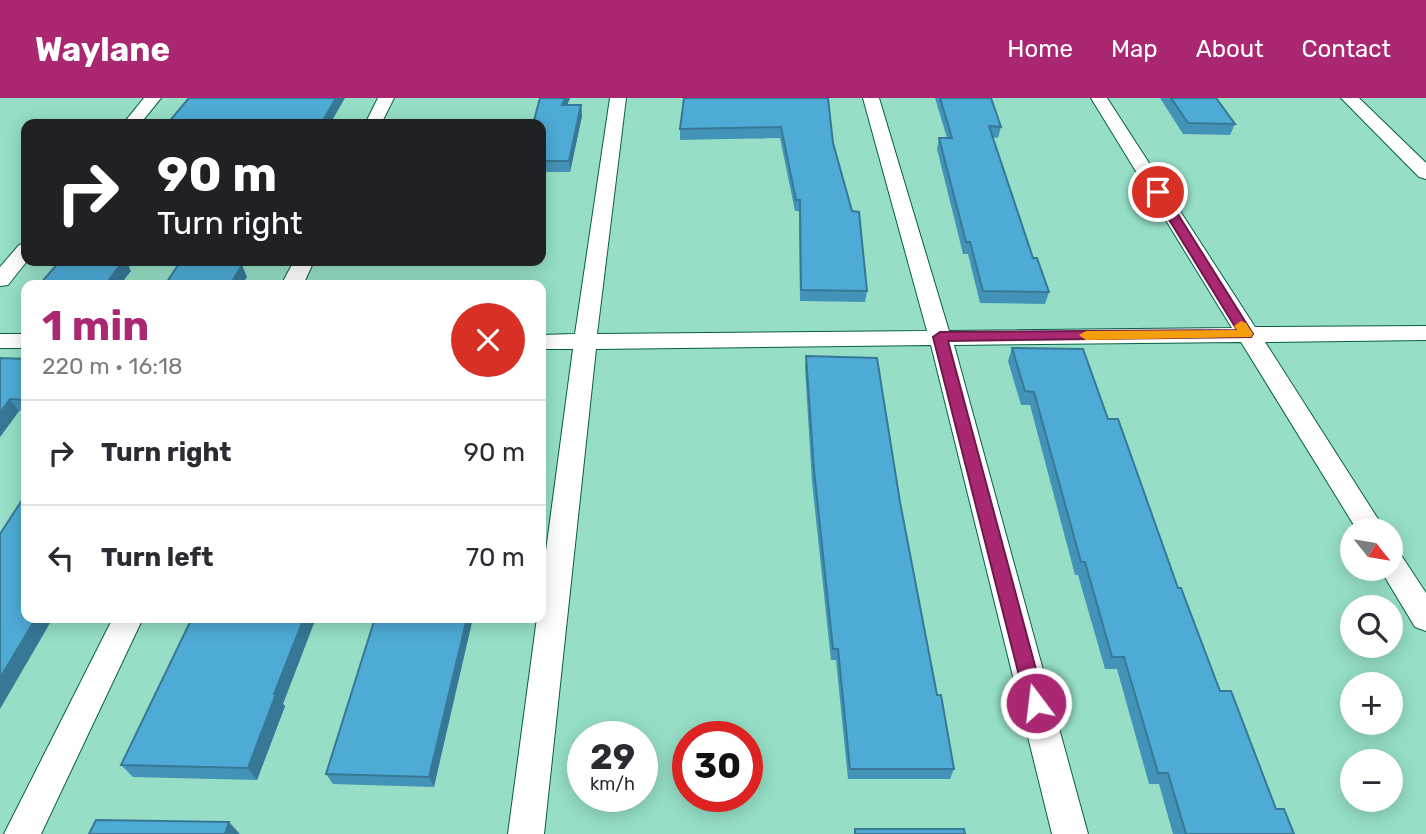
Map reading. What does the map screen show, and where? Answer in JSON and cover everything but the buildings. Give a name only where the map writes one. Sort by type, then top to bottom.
[{"type":"street","points":[[135,119],[153,98]]},
{"type":"street","points":[[376,119],[386,98]]},
{"type":"street","points":[[526,834],[585,342],[618,98]]},
{"type":"street","points":[[871,98],[940,337],[1070,834]]},
{"type":"street","points":[[1099,98],[1363,518]]},
{"type":"street","points":[[1349,98],[1426,173]]},
{"type":"street","points":[[0,280],[21,255]]},
{"type":"street","points":[[546,342],[1426,333]]},
{"type":"street","points":[[0,341],[21,341]]},
{"type":"street","points":[[1402,581],[1426,618]]},
{"type":"street","points":[[22,834],[126,623]]},
{"type":"slow traffic","points":[[1086,335],[1247,334],[1241,326]]},
{"type":"route","points":[[1036,703],[940,337],[1247,334],[1158,192]]}]
